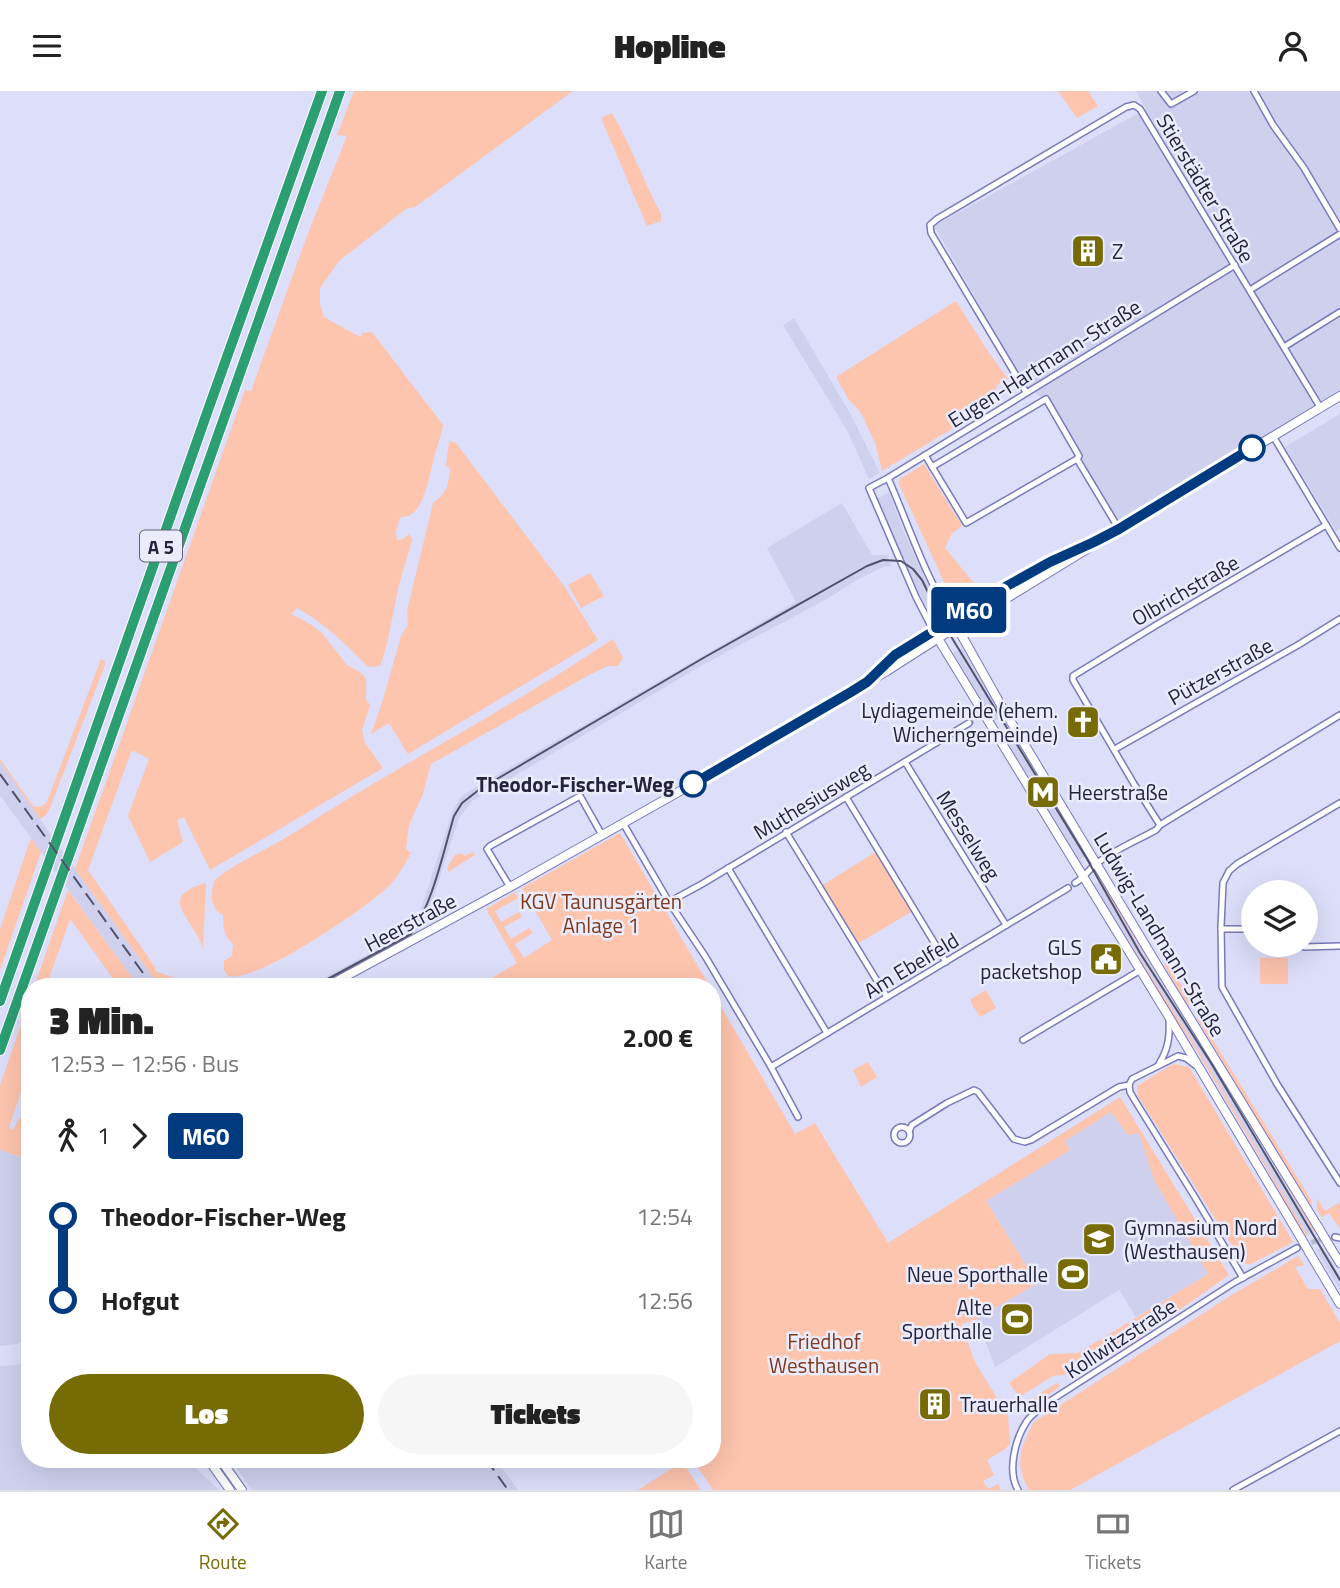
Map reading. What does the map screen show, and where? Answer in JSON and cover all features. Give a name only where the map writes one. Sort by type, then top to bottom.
[{"type":"highway","name":"A 5","points":[[0,1001],[322,91]]},
{"type":"highway","name":"A 5","points":[[26,978],[340,91]]},
{"type":"highway","name":"A 5","points":[[0,1050],[21,991]]},
{"type":"main road","name":"Heerstraße","points":[[343,978],[510,887],[867,682],[955,623],[991,608],[1087,549],[1094,542],[1340,395]]},
{"type":"main road","name":"Ludwig-Landmann-Straße","points":[[955,623],[1002,708],[1340,1263]]},
{"type":"main road","name":"Ludwig-Landmann-Straße","points":[[936,636],[980,717],[1079,881],[1169,1017],[1340,1304]]},
{"type":"main road","points":[[214,1468],[230,1490]]},
{"type":"main road","points":[[226,1468],[242,1490]]},
{"type":"street","name":"Stierstädter Straße","points":[[1161,91],[1171,104],[1194,91]]},
{"type":"street","name":"Stierstädter Straße","points":[[1250,290],[1340,231],[1304,168],[1273,125],[1254,91]]},
{"type":"street","name":"Stierstädter Straße","points":[[1026,392],[931,233],[930,225],[1126,107],[1134,105],[1140,109],[1320,407]]},
{"type":"street","name":"Eugen-Hartmann-Straße","points":[[936,636],[916,597],[869,488],[1235,265]]},
{"type":"street","points":[[1284,347],[1340,312]]},
{"type":"street","points":[[932,467],[1046,399],[1079,456],[1077,459],[1119,529]]},
{"type":"street","points":[[1273,436],[1340,548]]},
{"type":"street","points":[[925,455],[966,523],[1077,459]]},
{"type":"street","points":[[888,478],[917,549],[955,623]]},
{"type":"street","name":"Olbrichstraße","points":[[1115,749],[1078,689],[1073,676],[1326,525]]},
{"type":"street","name":"Pützerstraße","points":[[1115,749],[1340,619]]},
{"type":"street","points":[[1079,881],[1097,863],[1156,830],[1160,825],[1340,715]]},
{"type":"street","name":"Muthesiusweg","points":[[669,902],[969,723]]},
{"type":"street","points":[[1115,749],[1160,825]]},
{"type":"street","name":"Messelweg","points":[[905,762],[1006,925]]},
{"type":"street","points":[[510,887],[487,849],[490,846],[580,796],[602,835]]},
{"type":"street","points":[[846,797],[946,962]]},
{"type":"street","points":[[1340,803],[1237,863],[1229,871],[1223,883],[1222,929],[1222,986],[1277,1084],[1340,1183]]},
{"type":"street","points":[[623,823],[718,978]]},
{"type":"street","points":[[786,832],[887,997]]},
{"type":"street","points":[[728,869],[827,1033]]},
{"type":"street","name":"Am Ebelfeld","points":[[771,1067],[1068,888]]},
{"type":"street","points":[[1222,929],[1241,929]]},
{"type":"street","points":[[1318,947],[1340,946]]},
{"type":"street","name":"Ludwig-Landmann-Straße","points":[[1023,1040],[1139,971]]},
{"type":"street","points":[[721,983],[798,1117]]},
{"type":"street","points":[[1157,1066],[1169,1043],[1169,1017]]},
{"type":"street","points":[[1200,1070],[1186,1058],[1178,1056],[1132,1079],[1130,1091],[1242,1278]]},
{"type":"street","points":[[909,1131],[912,1125],[974,1090],[1014,1139],[1025,1142],[1119,1087],[1129,1085]]},
{"type":"street","name":"Kollwitzstraße","points":[[1018,1490],[1014,1484],[1014,1450],[1028,1419],[1047,1403],[1242,1278],[1297,1248]]},
{"type":"street","points":[[1233,1490],[1340,1431]]},
{"type":"shaded area","points":[[1136,91],[1340,91],[1340,397],[1120,530],[1042,397],[1027,388],[934,226],[1146,109]]},
{"type":"shaded area","points":[[794,318],[851,415],[880,473],[869,479],[848,432],[783,325]]},
{"type":"shaded area","points":[[1340,414],[1340,529],[1336,531],[1285,447]]},
{"type":"shaded area","points":[[889,492],[937,605],[928,610],[877,499]]},
{"type":"shaded area","points":[[842,503],[872,555],[887,555],[892,566],[883,567],[855,581],[827,599],[706,663],[472,801],[459,818],[427,917],[414,935],[409,928],[420,912],[459,799],[796,602],[767,548]]},
{"type":"shaded area","points":[[962,648],[1000,712],[998,720],[991,717],[953,653]]},
{"type":"shaded area","points":[[1016,736],[1087,856],[1081,859],[1083,863],[1079,866],[1005,742]]},
{"type":"shaded area","points":[[0,762],[154,978],[132,978],[0,795]]},
{"type":"shaded area","points":[[1100,881],[1209,1054],[1314,1232],[1307,1235],[1207,1064],[1093,885]]},
{"type":"shaded area","points":[[402,936],[405,942],[339,978],[324,978]]},
{"type":"shaded area","name":"Gymnasium Nord (Westhausen)","points":[[1111,1112],[1128,1135],[1139,1132],[1208,1274],[1136,1317],[1119,1290],[995,1367],[977,1319],[1037,1283],[986,1201],[1070,1149],[1064,1141]]},
{"type":"shaded area","points":[[0,1150],[21,1158],[21,1342],[0,1346]]},
{"type":"shaded area","points":[[1323,1248],[1340,1276],[1340,1290],[1316,1250]]},
{"type":"shaded area","points":[[21,1363],[21,1468],[195,1468],[219,1490],[0,1490],[0,1366]]},
{"type":"shaded area","points":[[237,1468],[502,1468],[518,1490],[252,1490]]},
{"type":"green space","points":[[354,91],[573,91],[415,207],[406,209],[340,260],[320,288],[320,305],[324,317],[360,337],[362,333],[372,332],[443,425],[422,499],[413,513],[400,518],[396,532],[397,540],[409,534],[412,540],[380,666],[368,667],[317,620],[297,608],[291,614],[322,633],[347,665],[366,678],[366,699],[370,705],[362,730],[365,743],[383,768],[210,870],[184,817],[177,820],[183,842],[150,862],[128,816],[149,759],[131,752],[88,870],[155,967],[155,971],[174,978],[154,978],[75,869],[245,390],[251,391],[307,236],[347,136],[337,135]]},
{"type":"green space","points":[[1058,91],[1088,91],[1098,106],[1077,118]]},
{"type":"green space","points":[[612,113],[661,214],[661,221],[647,226],[601,118]]},
{"type":"green space","points":[[956,301],[1008,379],[997,385],[995,403],[882,471],[875,443],[865,421],[836,377]]},
{"type":"green space","points":[[449,441],[456,443],[564,586],[598,640],[408,754],[389,723],[371,734],[401,636],[408,625],[407,611],[433,503],[442,495],[448,484],[450,468],[446,466]]},
{"type":"green space","points":[[924,464],[962,526],[952,533],[945,548],[977,587],[953,601],[899,484],[900,479]]},
{"type":"green space","points":[[590,573],[604,596],[581,608],[568,585]]},
{"type":"green space","points":[[613,639],[623,658],[618,666],[608,666],[589,675],[431,764],[423,794],[409,825],[406,849],[411,853],[390,885],[359,910],[311,942],[263,968],[243,975],[228,976],[224,970],[224,961],[232,956],[233,944],[225,934],[223,915],[213,904],[214,881],[232,867],[282,840]]},
{"type":"green space","points":[[101,659],[105,661],[105,665],[50,808],[40,819],[0,759],[33,806],[41,807],[45,804]]},
{"type":"green space","name":"KGV Taunusgärten Anlage 1","points":[[620,833],[705,978],[492,978],[517,963],[486,909],[515,892],[518,898],[495,911],[501,922],[519,912],[522,917],[504,927],[511,939],[529,928],[533,933],[515,944],[524,958],[552,940],[522,888]]},
{"type":"green space","points":[[31,838],[41,852],[0,970],[0,929]]},
{"type":"green space","points":[[473,852],[475,855],[448,872],[447,868],[454,856],[460,853],[465,856]]},
{"type":"green space","points":[[876,852],[913,911],[857,944],[821,886]]},
{"type":"green space","points":[[1103,880],[1129,926],[1210,1054],[1317,1233],[1209,1054],[1141,949],[1100,881]]},
{"type":"green space","points":[[206,883],[203,948],[180,902],[182,895]]},
{"type":"green space","points":[[1093,885],[1207,1064],[1307,1235],[1304,1237],[1197,1051],[1091,887]]},
{"type":"green space","points":[[68,890],[132,978],[113,978],[71,920],[49,978],[37,978]]},
{"type":"green space","points":[[1260,958],[1288,958],[1288,984],[1260,984]]},
{"type":"green space","points":[[1168,962],[1192,1004],[1188,1006],[1164,965]]},
{"type":"green space","points":[[986,990],[996,1008],[980,1017],[971,999]]},
{"type":"green space","name":"Friedhof Westhausen","points":[[721,1007],[795,1134],[815,1123],[888,1243],[1120,1097],[1229,1275],[1125,1348],[1079,1373],[1053,1376],[1019,1397],[1009,1383],[1050,1354],[1078,1353],[1208,1274],[1154,1180],[1139,1133],[1128,1135],[1111,1112],[1065,1141],[1070,1150],[986,1201],[1037,1283],[977,1319],[961,1324],[975,1362],[1008,1416],[1010,1444],[987,1460],[994,1475],[983,1481],[988,1489],[998,1484],[1001,1490],[713,1490],[698,1468],[721,1468]]},
{"type":"green space","points":[[1199,1017],[1311,1200],[1312,1207],[1197,1019]]},
{"type":"green space","points":[[21,1025],[21,1092],[9,1127],[13,1130],[21,1118],[21,1157],[0,1150],[0,1085]]},
{"type":"green space","points":[[868,1062],[877,1077],[861,1087],[853,1070]]},
{"type":"green space","points":[[1173,1064],[1189,1067],[1293,1242],[1251,1264],[1246,1264],[1238,1255],[1138,1096],[1137,1086]]},
{"type":"green space","points":[[1317,1198],[1325,1211],[1340,1202],[1340,1229],[1329,1213],[1322,1217],[1317,1210]]},
{"type":"green space","points":[[1298,1256],[1304,1265],[1295,1267],[1308,1289],[1320,1289],[1340,1323],[1340,1341],[1070,1490],[1029,1490],[1020,1463],[1022,1448],[1034,1422],[1230,1296]]},
{"type":"green space","points":[[1057,1383],[1060,1385],[1058,1388],[1030,1406],[1029,1403]]},
{"type":"green space","points":[[673,1468],[686,1468],[701,1490],[638,1490]]},
{"type":"tunnel","points":[[969,723],[976,719]]},
{"type":"tunnel","points":[[1304,1245],[1335,1237]]},
{"type":"tram line","points":[[330,978],[411,934],[431,893],[454,816],[462,803],[480,789],[867,566],[883,560],[901,561],[913,569],[922,580],[944,625],[1340,1280]]},
{"type":"railway","points":[[0,774],[147,978]]},
{"type":"railway","points":[[492,1468],[508,1490]]},
{"type":"bus line","name":"M60","points":[[693,784],[867,682],[895,655],[1019,579],[1107,535],[1252,448]]},
{"type":"place","name":"Z","points":[[1088,251]]},
{"type":"place","name":"Lydiagemeinde (ehem. Wicherngemeinde)","points":[[1083,722]]},
{"type":"place","name":"Theodor-Fischer-Weg","points":[[693,784]]},
{"type":"place","name":"Heerstraße","points":[[1043,792]]},
{"type":"place","name":"GLS packetshop","points":[[1106,959]]},
{"type":"place","name":"Gymnasium Nord (Westhausen)","points":[[1099,1239]]},
{"type":"place","name":"Neue Sporthalle","points":[[1073,1274]]},
{"type":"place","name":"Alte Sporthalle","points":[[1017,1319]]},
{"type":"place","name":"Trauerhalle","points":[[935,1404]]}]
